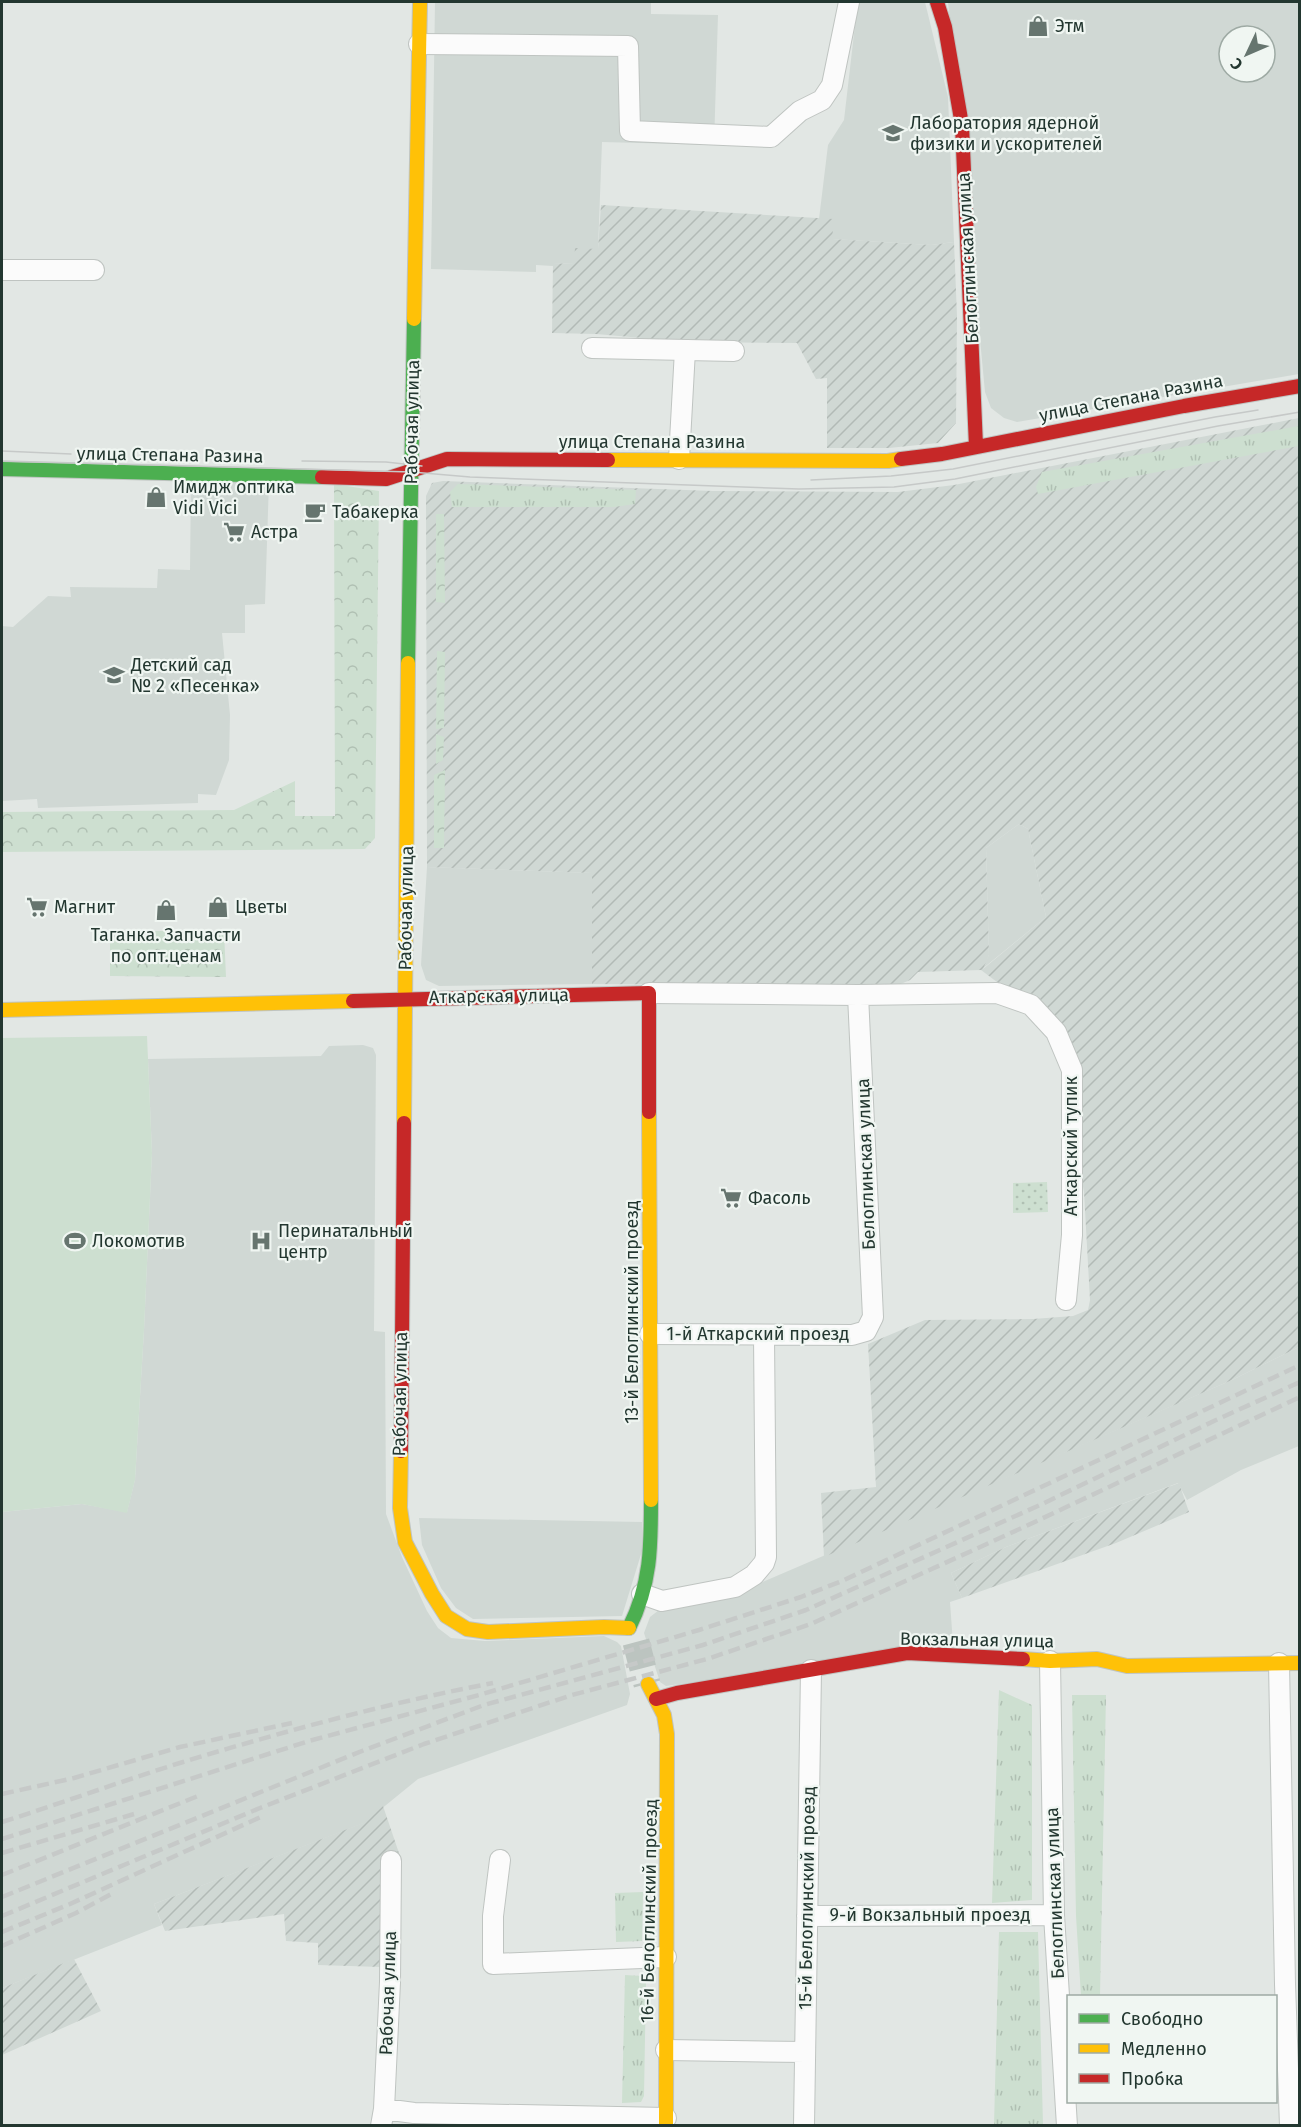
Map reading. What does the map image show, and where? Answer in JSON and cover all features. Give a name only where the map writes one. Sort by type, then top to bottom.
[{"type":"street","name":"Рабочая улица","points":[[420,2],[399,1446],[400,1508],[405,1542],[432,1594],[446,1616],[467,1629],[488,1632],[629,1628]]},
{"type":"street","points":[[419,44],[628,46],[630,131],[771,137],[800,111],[822,100],[832,85],[849,2]]},
{"type":"street","name":"Белоглинская улица","points":[[937,2],[945,27],[962,125],[976,446]]},
{"type":"street","points":[[2,270],[94,270]]},
{"type":"street","points":[[592,348],[734,351]]},
{"type":"street","points":[[679,459],[685,350]]},
{"type":"street","name":"улица Степана Разина","points":[[2,469],[386,479],[447,459],[888,461],[942,454],[1184,406],[1299,386]]},
{"type":"street","name":"Аткарская улица","points":[[2,1010],[649,993],[858,995],[997,993]]},
{"type":"street","name":"13-й Белоглинский проезд","points":[[629,1628],[642,1593],[651,1552],[649,993]]},
{"type":"street","name":"Аткарский тупик","points":[[997,993],[1031,1005],[1056,1032],[1072,1070],[1072,1235],[1066,1300]]},
{"type":"street","name":"Белоглинская улица","points":[[858,995],[873,1317],[866,1330]]},
{"type":"street","name":"1-й Аткарский проезд","points":[[650,1334],[852,1335],[866,1330]]},
{"type":"street","points":[[642,1593],[662,1601],[735,1587],[754,1575],[764,1563],[766,1557],[764,1336]]},
{"type":"street","points":[[629,1628],[636,1642]]},
{"type":"street","name":"Вокзальная улица","points":[[656,1699],[677,1693],[907,1653],[1050,1661],[1097,1659],[1127,1666],[1299,1663]]},
{"type":"street","name":"Белоглинская улица","points":[[1050,1661],[1054,1915],[1067,2126]]},
{"type":"street","points":[[1280,1663],[1291,1849],[1285,1984],[1290,2126]]},
{"type":"street","name":"15-й Белоглинский проезд","points":[[804,2126],[811,1670]]},
{"type":"street","name":"16-й Белоглинский проезд","points":[[647,1684],[664,1715],[667,1734],[669,1825],[666,2122]]},
{"type":"street","points":[[500,1860],[494,1916],[494,1964],[666,1957]]},
{"type":"street","name":"Рабочая улица","points":[[382,2117],[390,1982],[391,1861]]},
{"type":"street","name":"9-й Вокзальный проезд","points":[[807,1917],[1054,1915]]},
{"type":"street","points":[[666,2050],[805,2052]]},
{"type":"street","points":[[382,2117],[414,2113],[666,2122]]},
{"type":"shaded area","points":[[435,2],[638,2],[651,3],[651,14],[718,15],[714,145],[602,142],[598,249],[574,263],[554,264],[553,266],[536,265],[536,272],[431,269]]},
{"type":"shaded area","name":"Лаборатория ядерной физики и ускорителей","points":[[859,2],[925,2],[948,97],[954,242],[931,245],[832,239],[819,219],[828,145],[844,120]]},
{"type":"shaded area","points":[[948,2],[1299,2],[1299,374],[1017,422],[1004,418],[991,408],[985,392]]},
{"type":"shaded area","points":[[601,205],[834,219],[832,239],[931,245],[954,242],[957,316],[956,423],[938,443],[889,448],[827,448],[827,378],[816,379],[797,343],[688,342],[596,334],[552,333],[553,264],[574,263],[575,248],[598,249]]},
{"type":"shaded area","points":[[1299,418],[1299,1347],[1232,1380],[824,1557],[821,1493],[876,1487],[868,1344],[925,1320],[1033,1319],[1073,1316],[1088,1310],[1090,1300],[1084,1192],[1075,1143],[1080,1062],[1064,1027],[1036,998],[1005,988],[981,970],[918,972],[910,980],[896,986],[592,984],[592,873],[427,867],[426,496],[432,483],[443,481],[713,491],[898,492],[954,485]],"holes":[[[1019,824],[1028,829],[1046,917],[983,969],[989,955],[986,848]]]},
{"type":"shaded area","name":"Детский сад № 2 «Песенка»","points":[[191,480],[269,481],[265,604],[245,605],[245,633],[222,633],[230,715],[229,760],[216,795],[198,794],[198,803],[38,808],[37,799],[2,801],[2,626],[13,627],[48,596],[71,597],[70,587],[157,588],[158,569],[190,570]]},
{"type":"shaded area","points":[[1019,824],[1028,829],[1046,917],[981,970],[989,955],[986,848]]},
{"type":"shaded area","points":[[427,867],[592,873],[592,984],[439,986],[426,980],[421,965]]},
{"type":"shaded area","points":[[363,1045],[373,1048],[376,1055],[374,1331],[385,1332],[386,1514],[402,1557],[427,1611],[438,1628],[451,1638],[485,1641],[604,1636],[617,1642],[621,1646],[630,1694],[627,1705],[418,1779],[364,1823],[154,1904],[162,1925],[2,1988],[2,1512],[82,1504],[127,1512],[135,1480],[144,1330],[152,1153],[148,1059],[321,1056],[329,1046]]},
{"type":"shaded area","points":[[1299,1347],[1299,1446],[1241,1470],[1187,1500],[1178,1483],[1006,1547],[951,1573],[962,1598],[950,1602],[953,1644],[666,1686],[660,1682],[644,1633],[650,1617],[659,1610],[735,1594],[1232,1380]]},
{"type":"shaded area","points":[[1179,1483],[1189,1512],[1116,1543],[962,1598],[951,1573],[1006,1547]]},
{"type":"shaded area","points":[[419,1518],[642,1522],[642,1551],[622,1616],[473,1619],[456,1608],[441,1588],[422,1545]]},
{"type":"shaded area","points":[[383,1806],[402,1862],[383,1867],[381,1967],[318,1965],[318,1943],[286,1941],[284,1914],[165,1931],[154,1904],[363,1823]]},
{"type":"shaded area","points":[[74,1959],[101,2011],[2,2055],[2,1988]]},
{"type":"green space","points":[[1299,426],[1299,446],[1038,494],[1036,487],[1042,472]]},
{"type":"green space","points":[[334,484],[379,491],[375,838],[365,849],[2,852],[2,812],[234,810],[295,781],[295,816],[335,816]]},
{"type":"green space","points":[[458,484],[636,490],[635,504],[614,507],[452,507],[450,492]]},
{"type":"green space","points":[[436,514],[444,514],[445,603],[436,602]]},
{"type":"green space","points":[[437,651],[445,652],[444,728],[436,729]]},
{"type":"green space","points":[[436,734],[444,737],[443,760],[436,764]]},
{"type":"green space","points":[[445,770],[444,848],[434,848],[434,775]]},
{"type":"green space","points":[[110,931],[224,931],[226,977],[110,976]]},
{"type":"green space","name":"Локомотив","points":[[147,1036],[152,1153],[135,1480],[127,1513],[82,1504],[2,1512],[2,1038]]},
{"type":"green space","points":[[1047,1182],[1048,1212],[1013,1213],[1013,1183]]},
{"type":"green space","points":[[999,1690],[1032,1705],[1032,1900],[992,1903]]},
{"type":"green space","points":[[1072,1695],[1106,1695],[1100,1995],[1081,1995],[1076,1916]]},
{"type":"green space","points":[[643,1892],[642,1941],[616,1942],[615,1893]]},
{"type":"green space","points":[[999,1932],[1038,1932],[1043,2125],[994,2125]]},
{"type":"green space","points":[[625,1975],[641,1976],[646,1981],[644,2096],[641,2102],[622,2103]]},
{"type":"tunnel","points":[[636,1642],[647,1684]]},
{"type":"tram line","points":[[811,480],[891,476],[953,469],[1258,410]]},
{"type":"tram line","points":[[2,461],[412,472],[470,477],[799,489],[894,487],[955,479],[1218,426],[1300,412]]},
{"type":"tram line","points":[[2,451],[71,454]]},
{"type":"tram line","points":[[302,461],[386,462],[422,466]]},
{"type":"railway","points":[[2,1839],[309,1741],[479,1695],[699,1630],[801,1597],[842,1581],[1300,1365]]},
{"type":"railway","points":[[2,1897],[362,1751],[484,1705],[703,1645],[806,1610],[1040,1505],[1300,1382]]},
{"type":"railway","points":[[2,1916],[260,1808],[424,1744],[572,1695],[707,1659],[811,1624],[1300,1397]]},
{"type":"railway","points":[[2,1822],[160,1769],[260,1739],[337,1718],[493,1683]]},
{"type":"railway","points":[[2,1794],[74,1778],[180,1747],[292,1723]]},
{"type":"railway","points":[[2,1875],[198,1796]]},
{"type":"railway","points":[[2,1853],[134,1814]]},
{"type":"railway","points":[[2,1932],[70,1904],[265,1815]]},
{"type":"railway","points":[[2,1946],[76,1913],[115,1892]]},
{"type":"traffic: fast","points":[[408,663],[414,319]]},
{"type":"traffic: fast","points":[[2,469],[322,477]]},
{"type":"traffic: fast","points":[[629,1628],[646,1581],[650,1550],[651,1500]]},
{"type":"traffic: slow","points":[[414,319],[420,2]]},
{"type":"traffic: slow","points":[[608,460],[888,461],[901,459]]},
{"type":"traffic: slow","points":[[404,1123],[408,663]]},
{"type":"traffic: slow","points":[[2,1010],[353,1001]]},
{"type":"traffic: slow","points":[[649,1112],[651,1500]]},
{"type":"traffic: slow","points":[[401,1451],[400,1508],[405,1542],[446,1616],[467,1629],[488,1632],[629,1628]]},
{"type":"traffic: slow","points":[[1023,1659],[1050,1661],[1097,1659],[1127,1666],[1300,1663]]},
{"type":"traffic: slow","points":[[648,1684],[664,1715],[667,1734],[666,2126]]},
{"type":"traffic: jam","points":[[937,2],[945,27],[962,125],[976,446]]},
{"type":"traffic: jam","points":[[901,459],[942,454],[1184,406],[1300,386]]},
{"type":"traffic: jam","points":[[322,477],[386,479],[447,459],[608,460]]},
{"type":"traffic: jam","points":[[353,1001],[649,993],[649,1112]]},
{"type":"traffic: jam","points":[[401,1451],[404,1123]]},
{"type":"traffic: jam","points":[[656,1699],[677,1693],[907,1653],[1023,1659]]},
{"type":"place","name":"Этм","points":[[1038,26]]},
{"type":"place","name":"Лаборатория ядерной физики и ускорителей","points":[[893,133]]},
{"type":"place","name":"Имидж оптика Vidi Vici","points":[[156,497]]},
{"type":"place","name":"Табакерка","points":[[315,512]]},
{"type":"place","name":"Астра","points":[[234,532]]},
{"type":"place","name":"Детский сад № 2 «Песенка»","points":[[114,675]]},
{"type":"place","name":"Магнит","points":[[37,907]]},
{"type":"place","name":"Цветы","points":[[218,907]]},
{"type":"place","name":"Таганка. Запчасти по опт.ценам","points":[[166,910]]},
{"type":"place","name":"Фасоль","points":[[731,1198]]},
{"type":"place","name":"Локомотив","points":[[75,1241]]},
{"type":"place","name":"Перинатальный центр","points":[[261,1241]]}]
